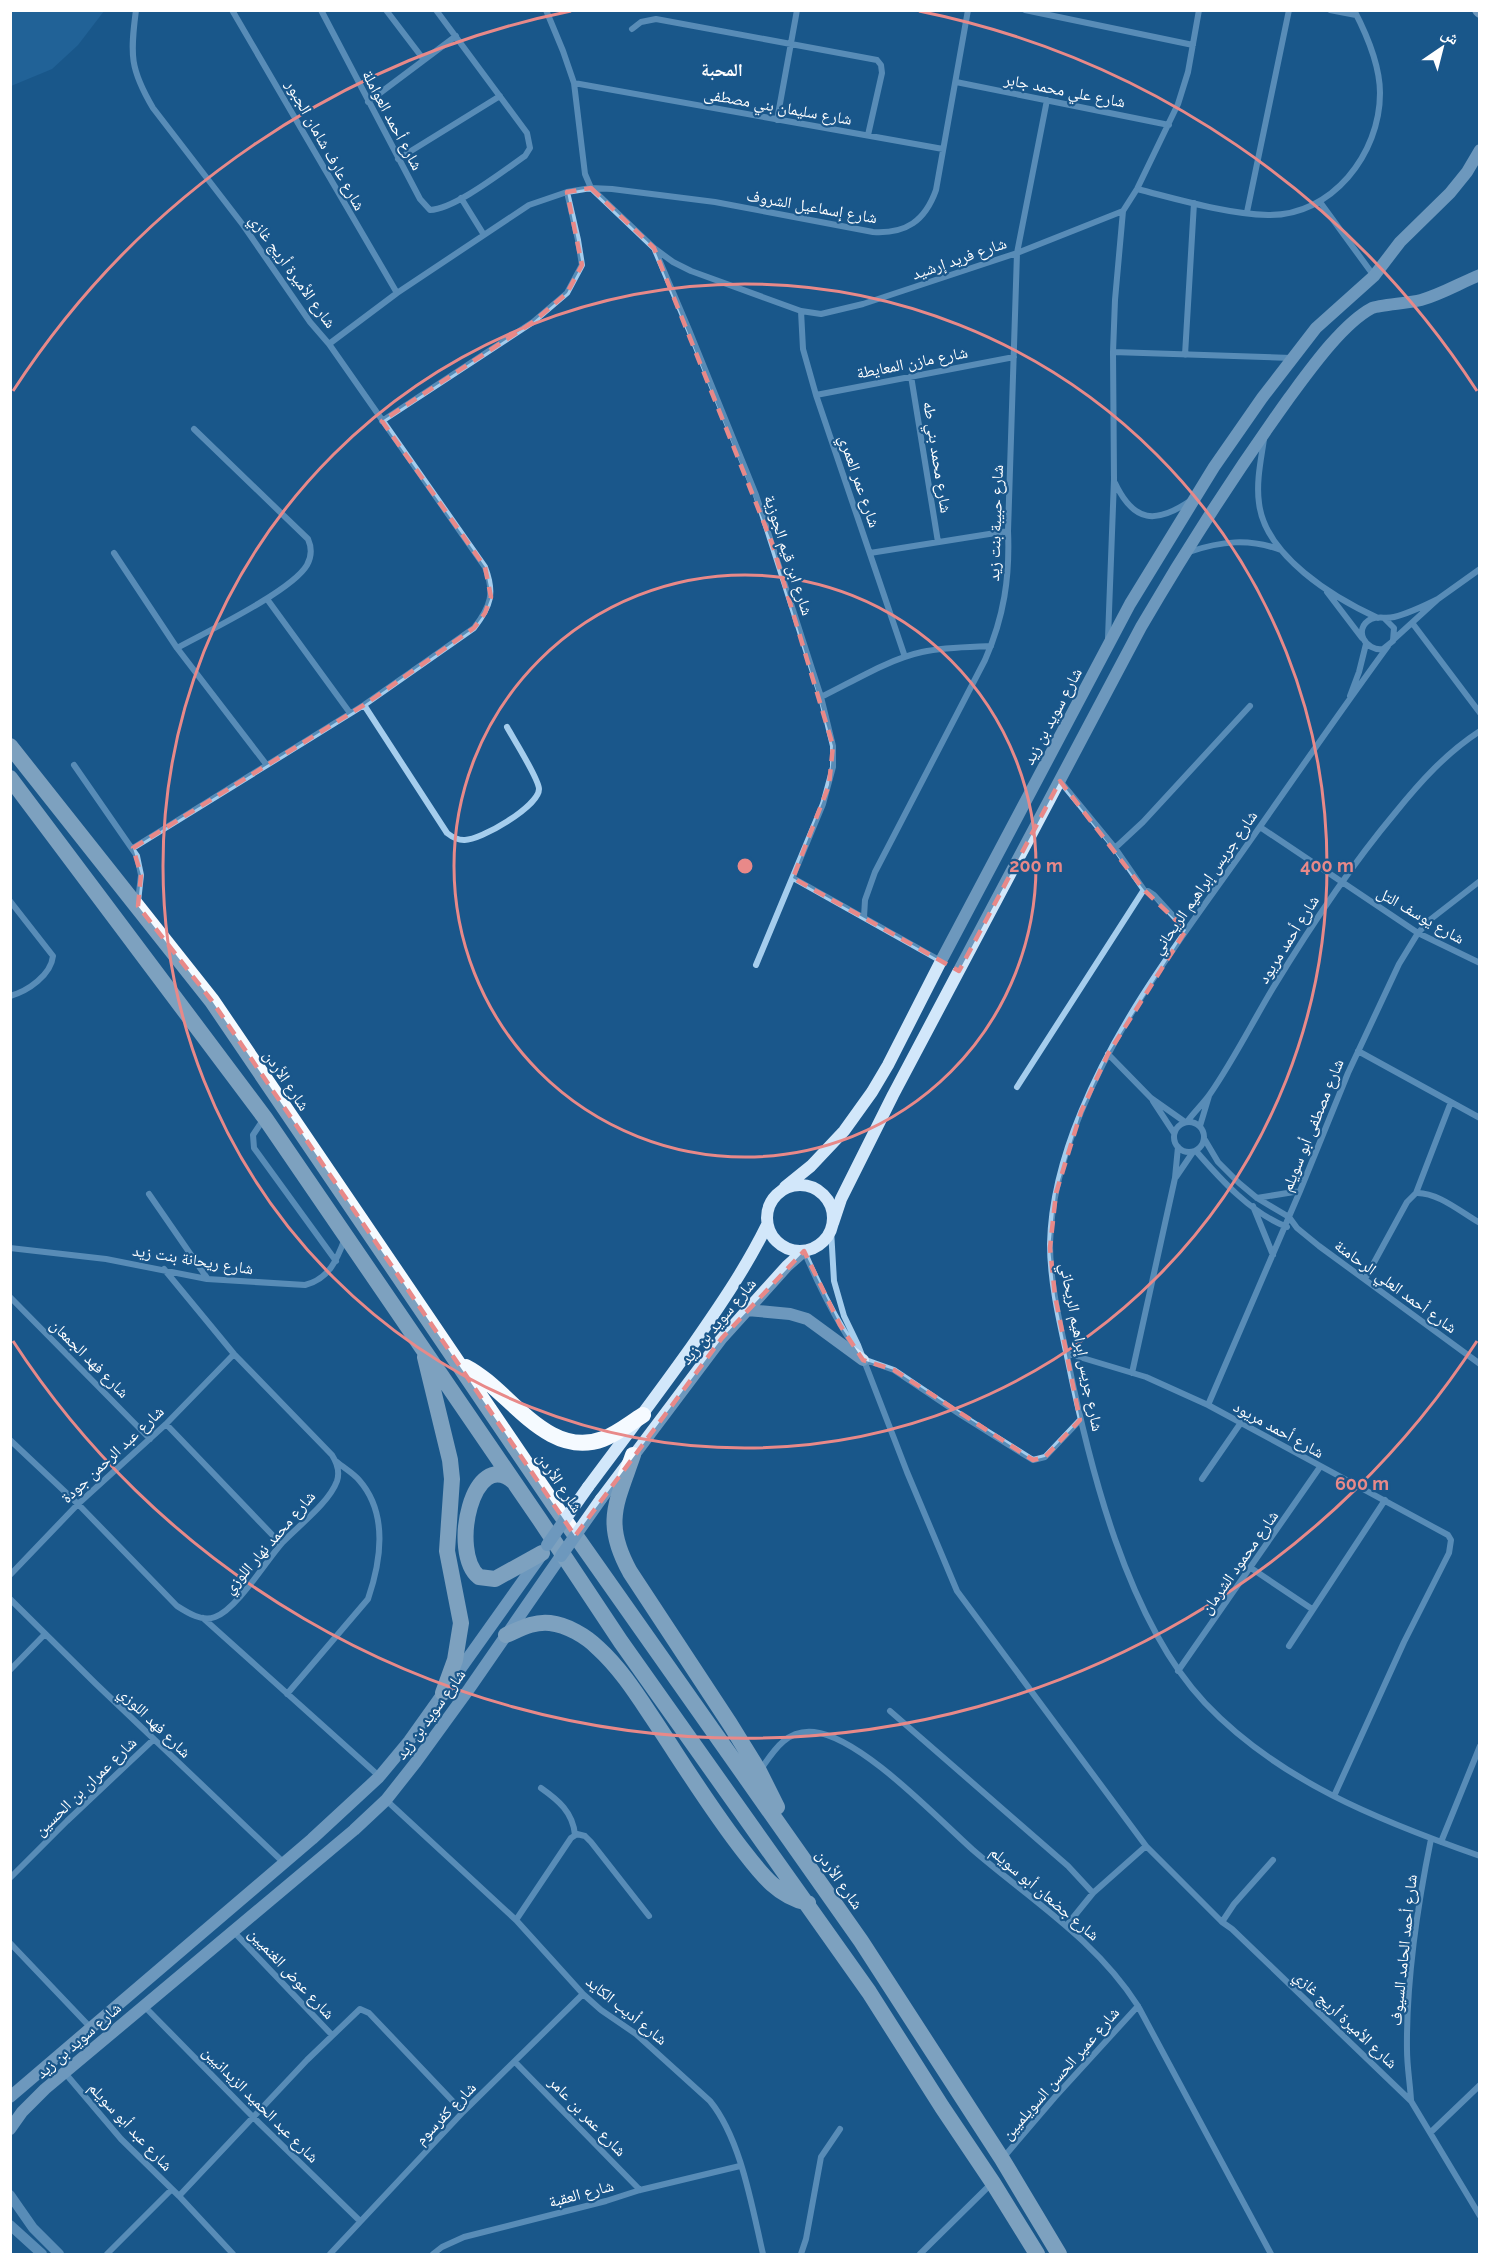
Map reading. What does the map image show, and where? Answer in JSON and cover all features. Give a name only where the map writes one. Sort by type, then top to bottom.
[{"type":"highway","name":"شارع الأردن","points":[[10,746],[212,1001],[554,1505],[756,1779],[810,1869],[867,1950],[1002,2159],[1059,2254]]},
{"type":"highway","points":[[10,778],[265,1118],[627,1651],[808,1903],[874,2000],[1037,2254]]},
{"type":"highway","points":[[423,1348],[450,1460],[452,1479],[447,1551],[461,1623],[460,1641],[443,1693]]},
{"type":"highway","points":[[459,1364],[482,1378],[538,1426],[563,1439],[586,1443],[603,1439],[643,1415]]},
{"type":"highway","points":[[633,1455],[614,1512],[613,1526],[619,1548],[630,1572],[756,1779]]},
{"type":"highway","points":[[516,1485],[509,1478],[495,1475],[486,1478],[480,1484],[469,1509],[465,1532],[467,1554],[472,1569],[484,1579],[495,1579],[545,1549]]},
{"type":"highway","points":[[506,1635],[536,1623],[549,1623],[575,1632],[598,1648],[636,1693],[723,1823],[755,1866],[783,1894],[795,1901],[808,1903]]},
{"type":"main road","name":"شارع سويد بن زيد","points":[[785,1187],[811,1166],[872,1092],[909,1027],[941,961],[1136,594],[1193,499],[1245,421],[1322,322],[1374,276],[1400,242],[1455,188],[1479,150]]},
{"type":"main road","points":[[832,1226],[830,1203],[824,1194],[806,1185],[785,1187],[772,1199],[768,1207],[767,1225],[777,1242],[794,1251],[804,1251],[824,1241],[832,1226],[841,1199],[883,1114],[1141,627],[1184,553],[1264,432],[1307,373],[1344,332],[1373,307],[1423,300],[1479,275]]},
{"type":"main road","name":"شارع سويد بن زيد","points":[[10,2097],[338,1816],[379,1777],[409,1741],[588,1487],[643,1415],[719,1306],[755,1250],[767,1225]]},
{"type":"main road","name":"شارع سويد بن زيد","points":[[10,2129],[31,2102],[232,1930],[354,1830],[386,1800],[416,1762],[633,1455],[718,1344],[787,1266],[804,1251]]},
{"type":"main road","points":[[747,1310],[790,1314],[807,1319],[863,1360]]},
{"type":"street","name":"شارع الأميرة أريج غازي","points":[[136,10],[131,57],[142,89],[153,108],[243,225],[310,322],[329,344],[397,293],[529,205],[567,192],[591,188]]},
{"type":"street","name":"شارع عارف شامان الجبور","points":[[232,10],[397,293]]},
{"type":"street","name":"شارع أحمد العواملة","points":[[321,10],[398,159],[420,199],[430,210],[446,207],[525,156],[530,148],[527,133],[436,10]]},
{"type":"street","points":[[386,10],[424,60]]},
{"type":"street","points":[[546,10],[574,83],[585,174],[591,188],[654,248]]},
{"type":"street","points":[[777,120],[797,10]]},
{"type":"street","name":"شارع إسماعيل الشروف","points":[[591,188],[715,202],[873,232],[909,227],[929,206],[936,190],[968,10]]},
{"type":"street","points":[[1025,10],[1053,13],[1193,45]]},
{"type":"street","points":[[1108,646],[1114,480],[1113,352],[1123,211],[1137,189],[1169,125],[1184,88],[1199,10]]},
{"type":"street","points":[[1247,212],[1288,10]]},
{"type":"street","points":[[1137,189],[1194,203],[1268,215],[1284,213],[1320,202],[1349,176],[1367,149],[1377,120],[1380,92],[1376,66],[1355,13],[1330,10]]},
{"type":"street","points":[[632,29],[641,22],[656,19],[872,58],[879,62],[882,73],[868,135]]},
{"type":"street","points":[[368,102],[456,36]]},
{"type":"street","name":"شارع علي محمد جابر","points":[[956,82],[1169,125]]},
{"type":"street","name":"شارع سليمان بني مصطفى","points":[[574,83],[943,149]]},
{"type":"street","points":[[398,159],[500,96]]},
{"type":"street","name":"شارع حبيبة بنت زيد","points":[[864,917],[865,900],[876,872],[991,646],[1005,602],[1009,567],[1008,531],[1017,253],[1047,100]]},
{"type":"street","points":[[382,421],[533,322],[567,293],[582,266],[567,192]]},
{"type":"street","points":[[460,198],[484,235]]},
{"type":"street","points":[[1320,202],[1374,276]]},
{"type":"street","points":[[1185,355],[1194,203]]},
{"type":"street","name":"شارع فريد إرشيد","points":[[654,248],[691,271],[801,311],[821,314],[863,304],[1017,253],[1123,211]]},
{"type":"street","name":"شارع ابن قيم الجوزية","points":[[654,248],[694,340],[756,495],[821,697],[833,746],[833,767],[823,804],[756,965]]},
{"type":"street","name":"شارع عمر العمري","points":[[801,311],[803,349],[816,394],[905,657]]},
{"type":"street","points":[[133,848],[364,705],[474,628],[485,614],[491,597],[491,582],[485,567],[329,344]]},
{"type":"street","points":[[1113,352],[1292,358]]},
{"type":"street","name":"شارع مازن المعايطة","points":[[816,394],[1014,357]]},
{"type":"street","name":"شارع محمد بني طه","points":[[911,376],[938,542]]},
{"type":"street","points":[[177,648],[267,599],[303,572],[312,548],[308,538],[194,429]]},
{"type":"street","points":[[1264,432],[1258,486],[1259,505],[1266,526],[1281,550],[1324,589],[1365,642],[1375,650],[1390,644],[1394,628],[1381,618],[1324,589]]},
{"type":"street","points":[[1114,480],[1127,505],[1144,515],[1154,517],[1168,515],[1193,499]]},
{"type":"street","points":[[870,553],[1008,531]]},
{"type":"street","points":[[1184,553],[1211,544],[1234,541],[1260,543],[1281,550]]},
{"type":"street","points":[[114,553],[177,648],[266,764]]},
{"type":"street","name":"شارع جريس إبراهيم الريحاني","points":[[1479,569],[1438,599],[1390,644],[1186,930],[1148,987],[1107,1054],[1081,1112],[1056,1193],[1050,1248],[1055,1296],[1080,1420],[1104,1502],[1130,1577],[1152,1627],[1178,1671],[1203,1701],[1230,1727],[1270,1758],[1318,1788],[1384,1820],[1479,1856]]},
{"type":"street","points":[[267,599],[350,713]]},
{"type":"street","name":"شارع جريس إبراهيم الريحاني","points":[[1381,618],[1404,614],[1438,599]]},
{"type":"street","points":[[1365,642],[1362,633],[1365,625],[1370,620],[1381,618]]},
{"type":"street","points":[[1413,624],[1479,713]]},
{"type":"street","name":"شارع جريس إبراهيم الريحاني","points":[[1349,699],[1359,672],[1365,642]]},
{"type":"street","points":[[821,697],[905,657],[921,652],[991,646]]},
{"type":"street","points":[[364,705],[447,833],[465,840],[484,834],[508,821],[532,803],[537,796],[538,784],[507,727]]},
{"type":"street","points":[[1115,848],[1143,822],[1250,706]]},
{"type":"street","name":"شارع أحمد مريود","points":[[1186,1122],[1209,1095],[1273,987],[1341,882],[1416,787],[1456,748],[1479,731]]},
{"type":"street","points":[[74,765],[133,848],[140,865],[141,875],[138,906]]},
{"type":"street","points":[[1060,781],[1115,848],[1144,890],[1154,895],[1186,930]]},
{"type":"street","name":"شارع يوسف التل","points":[[1260,827],[1418,933],[1479,963]]},
{"type":"street","points":[[793,878],[941,961]]},
{"type":"street","name":"شارع مصطفى أبو سويلم","points":[[1208,1405],[1358,1051],[1399,964],[1418,933],[1479,881]]},
{"type":"street","points":[[1017,1087],[1144,890]]},
{"type":"street","points":[[10,901],[51,951],[52,961],[47,972],[21,992],[10,996]]},
{"type":"street","points":[[1358,1051],[1479,1118]]},
{"type":"street","points":[[1107,1054],[1151,1098],[1186,1122]]},
{"type":"street","name":"شارع أحمد مريود","points":[[1200,1126],[1209,1095]]},
{"type":"street","points":[[1151,1098],[1174,1133]]},
{"type":"street","points":[[1365,1279],[1407,1202],[1416,1192],[1451,1102]]},
{"type":"street","points":[[265,1118],[253,1135],[254,1148],[336,1261]]},
{"type":"street","points":[[1175,1178],[1194,1152],[1201,1147],[1204,1140],[1200,1126],[1194,1122],[1186,1122],[1177,1127],[1174,1140],[1178,1147],[1186,1152],[1194,1152]]},
{"type":"street","name":"شارع أحمد العلي الرحامنة","points":[[1204,1140],[1218,1162],[1239,1183],[1289,1217],[1297,1228],[1479,1364]]},
{"type":"street","points":[[1132,1373],[1175,1178],[1178,1147]]},
{"type":"street","name":"شارع أحمد العلي الرحامنة","points":[[1194,1152],[1252,1206],[1285,1226],[1297,1228]]},
{"type":"street","points":[[1257,1197],[1300,1191]]},
{"type":"street","points":[[1416,1192],[1442,1201],[1479,1224]]},
{"type":"street","points":[[149,1194],[207,1279]]},
{"type":"street","name":"شارع أحمد العلي الرحامنة","points":[[1252,1206],[1273,1255]]},
{"type":"street","points":[[832,1226],[834,1281],[839,1301],[863,1360]]},
{"type":"street","name":"شارع ريحانة بنت زيد","points":[[10,1248],[106,1259],[207,1279],[305,1285],[320,1280],[336,1261],[346,1236]]},
{"type":"street","points":[[804,1251],[818,1284],[840,1325],[863,1360],[894,1370],[1033,1460],[1045,1457],[1080,1420]]},
{"type":"street","points":[[164,1269],[234,1354],[332,1455],[336,1462],[359,1480],[372,1503],[381,1538],[375,1580],[368,1599],[287,1694]]},
{"type":"street","name":"شارع فهد الجمعان","points":[[10,1297],[150,1438]]},
{"type":"street","name":"شارع أحمد مريود","points":[[1066,1353],[1132,1373],[1208,1405],[1320,1467],[1442,1530],[1451,1540],[1449,1553],[1404,1642],[1334,1796]]},
{"type":"street","name":"شارع عبد الرحمن جودة","points":[[10,1575],[78,1504],[166,1424],[234,1354]]},
{"type":"street","name":"شارع الأميرة أريج غازي","points":[[863,1360],[957,1591],[1146,1846],[1222,1922],[1411,2101],[1479,2216]]},
{"type":"street","points":[[166,1424],[281,1544]]},
{"type":"street","points":[[1202,1479],[1240,1424]]},
{"type":"street","points":[[10,1440],[78,1504],[177,1606],[191,1615],[203,1618],[379,1777]]},
{"type":"street","name":"شارع محمد نهار اللوزي","points":[[203,1618],[215,1618],[229,1608],[281,1544],[332,1489],[337,1481],[336,1462]]},
{"type":"street","name":"شارع محمود الشرمان","points":[[1178,1671],[1320,1467]]},
{"type":"street","points":[[1289,1646],[1385,1500]]},
{"type":"street","points":[[1251,1568],[1312,1609]]},
{"type":"street","name":"شارع فهد اللوزي","points":[[10,1599],[283,1862]]},
{"type":"street","points":[[10,1670],[45,1634]]},
{"type":"street","points":[[890,1711],[1068,1866],[1093,1893]]},
{"type":"street","name":"شارع جضعان أبو سويلم","points":[[756,1779],[781,1743],[795,1734],[814,1732],[840,1741],[874,1763],[920,1800],[972,1849],[1067,1925],[1106,1963],[1138,2006],[1271,2254]]},
{"type":"street","name":"شارع عمران بن الحسين","points":[[10,1878],[154,1739]]},
{"type":"street","points":[[1441,1842],[1479,1746]]},
{"type":"street","points":[[516,1920],[575,1834],[574,1822],[568,1812],[554,1797],[541,1788]]},
{"type":"street","name":"شارع أديب الكايد","points":[[386,1800],[516,1920],[583,1994],[661,2055],[710,2102],[727,2126],[763,2254]]},
{"type":"street","points":[[575,1834],[585,1836],[591,1842],[649,1917]]},
{"type":"street","name":"شارع أحمد الحامد السيوف","points":[[1411,2101],[1407,2050],[1409,1994],[1418,1912],[1431,1839]]},
{"type":"street","points":[[1067,1925],[1093,1893],[1146,1846]]},
{"type":"street","points":[[1222,1922],[1234,1904],[1273,1860]]},
{"type":"street","name":"شارع عوض الغنميين","points":[[232,1930],[332,2036]]},
{"type":"street","points":[[10,1943],[90,2027]]},
{"type":"street","name":"شارع كفرسوم","points":[[330,2254],[463,2112],[583,1994]]},
{"type":"street","name":"شارع عبد الحميد الزيدانيين","points":[[144,2005],[360,2222]]},
{"type":"street","name":"شارع عمير الحسن السويلميين","points":[[1002,2159],[1138,2006]]},
{"type":"street","points":[[179,2196],[360,2009],[365,2010],[463,2112]]},
{"type":"street","name":"شارع عمر بن عامر","points":[[515,2062],[640,2190]]},
{"type":"street","name":"شارع عبد أبو سويلم","points":[[65,2073],[121,2139],[233,2254]]},
{"type":"street","points":[[1431,2132],[1479,2085]]},
{"type":"street","points":[[801,2254],[808,2229],[821,2157],[840,2129]]},
{"type":"street","name":"شارع العقبة","points":[[433,2254],[442,2247],[464,2237],[740,2166]]},
{"type":"street","points":[[920,2254],[993,2183]]},
{"type":"street","points":[[106,2254],[172,2189]]},
{"type":"street","points":[[10,2195],[33,2228],[59,2254]]},
{"type":"street","points":[[10,2224],[39,2253]]},
{"type":"highlighted area","points":[[591,188],[654,248],[772,543],[833,746],[829,785],[793,878],[959,971],[1060,781],[1144,890],[1186,930],[1108,1054],[1081,1112],[1056,1193],[1050,1248],[1055,1296],[1080,1420],[1045,1457],[1033,1460],[894,1370],[863,1360],[840,1325],[804,1251],[722,1338],[575,1536],[212,1001],[138,906],[141,875],[133,848],[364,705],[474,628],[485,613],[491,597],[485,567],[382,421],[533,322],[567,293],[582,265],[567,192]]},
{"type":"shaded area","points":[[11,10],[104,11],[78,45],[52,69],[11,86]]},
{"type":"district","name":"المحبة","points":[[722,70]]}]
